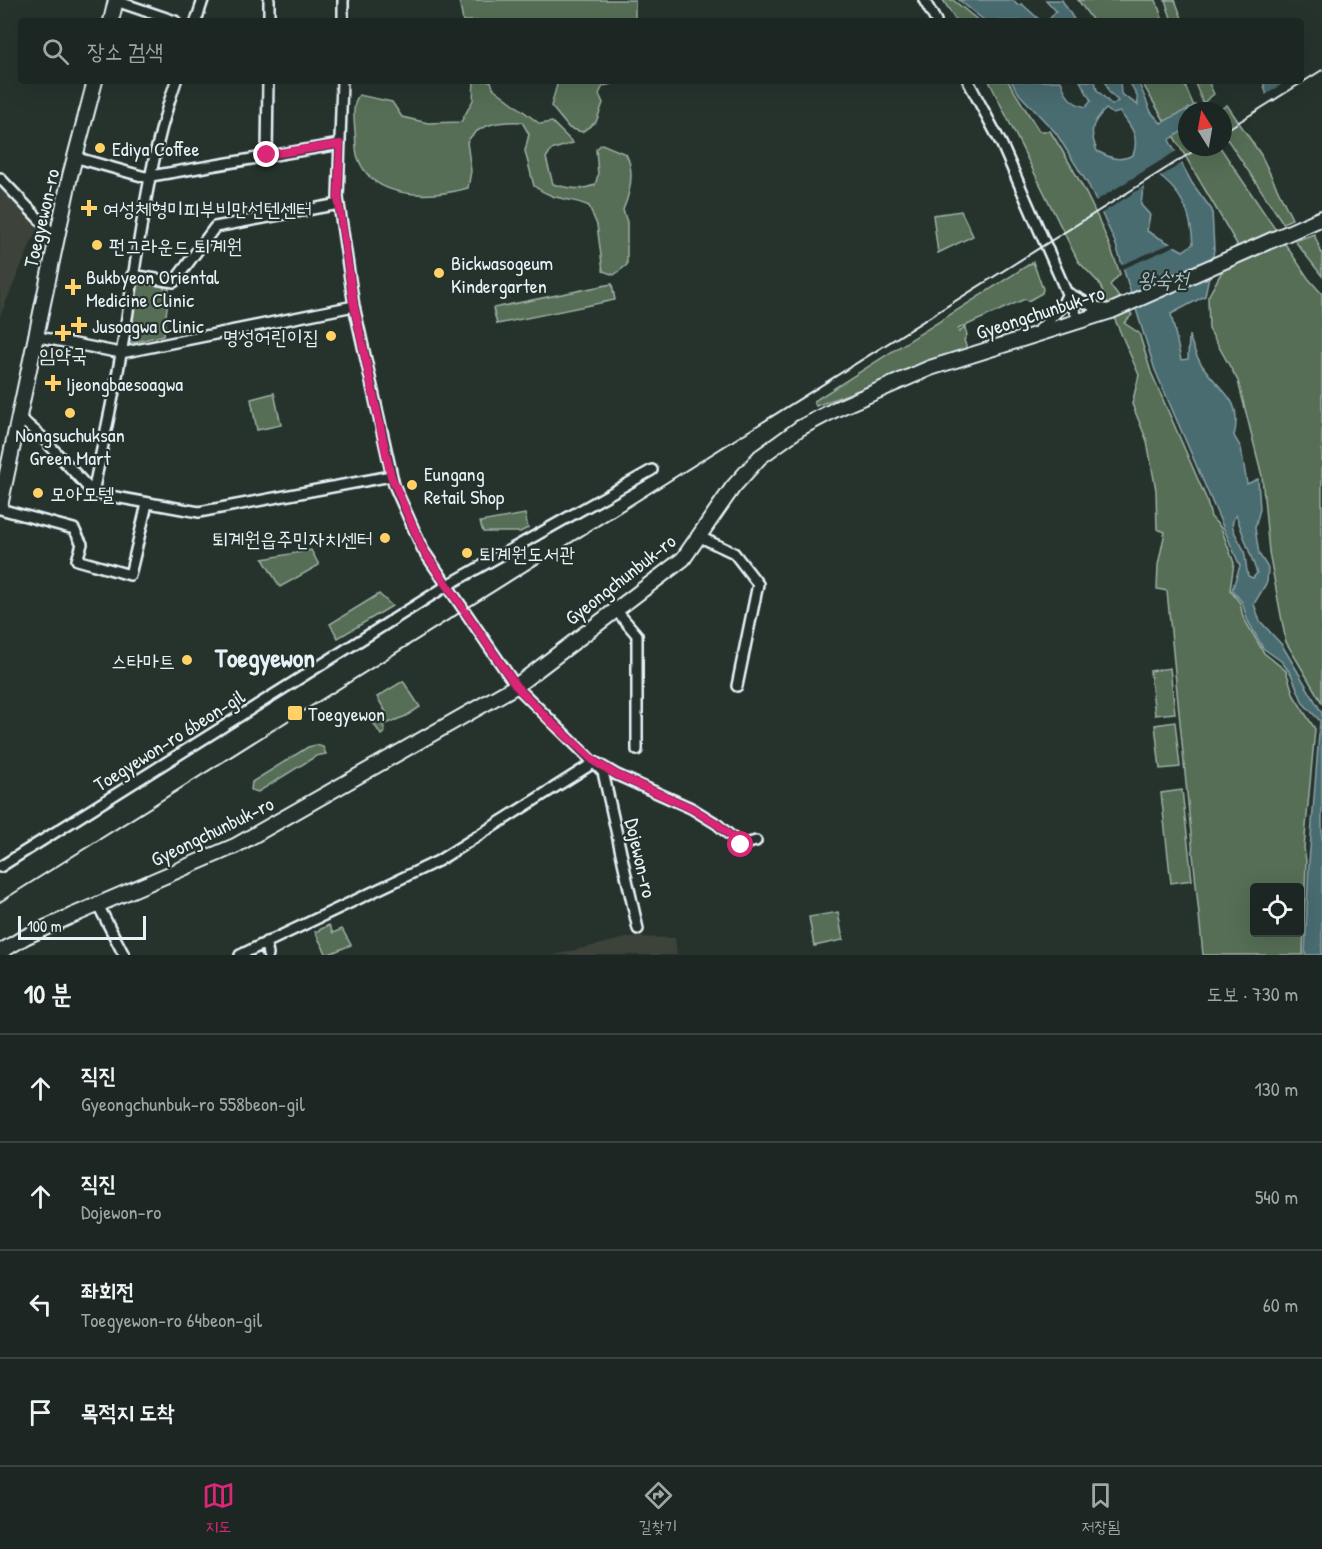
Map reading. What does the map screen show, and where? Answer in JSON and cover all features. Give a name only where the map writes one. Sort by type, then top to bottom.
[{"type":"street","points":[[112,18],[116,0],[167,18]]},
{"type":"street","points":[[197,18],[203,0]]},
{"type":"street","points":[[268,18],[269,0]]},
{"type":"street","points":[[343,0],[343,18]]},
{"type":"street","points":[[924,0],[934,18]]},
{"type":"street","name":"Toegyewon-ro","points":[[0,508],[20,418],[34,336],[74,157],[94,84]]},
{"type":"street","points":[[93,493],[121,353],[132,275],[151,176],[175,84]]},
{"type":"street","points":[[267,155],[268,84]]},
{"type":"street","name":"Dojewon-ro","points":[[342,84],[339,204],[354,306],[391,476],[423,550],[516,686],[603,772],[638,929]]},
{"type":"street","points":[[970,84],[1002,145],[1079,321]]},
{"type":"street","points":[[74,157],[145,177],[340,144]]},
{"type":"street","points":[[0,178],[56,237]]},
{"type":"street","points":[[132,275],[174,282],[215,227],[339,204]]},
{"type":"street","name":"Gyeongchunbuk-ro","points":[[0,952],[98,905],[235,846],[516,686],[682,559],[733,488],[760,457],[801,428],[836,409],[930,368],[1111,311],[1317,220]]},
{"type":"street","points":[[1068,293],[1083,302],[1111,311]]},
{"type":"street","points":[[1030,337],[1047,324],[1061,308],[1068,293]]},
{"type":"street","points":[[34,336],[121,353],[354,306]]},
{"type":"street","points":[[20,418],[43,438],[93,493],[147,504],[199,512],[391,476]]},
{"type":"street","name":"Toegyewon-ro 6beon-gil","points":[[0,867],[448,585],[652,470]]},
{"type":"street","points":[[0,508],[74,529],[82,544],[77,560],[130,576],[147,504]]},
{"type":"street","points":[[700,537],[734,553],[758,584],[737,686]]},
{"type":"street","points":[[615,609],[637,635],[637,750]]},
{"type":"street","points":[[240,955],[438,861],[595,762],[617,775],[691,808],[717,824],[741,845],[756,841]]},
{"type":"street","points":[[98,905],[124,955]]},
{"type":"street","points":[[16,955],[21,940]]},
{"type":"street","points":[[266,942],[268,955]]},
{"type":"shaded area","points":[[0,185],[39,224],[0,316]]},
{"type":"shaded area","points":[[631,937],[675,938],[677,955],[554,955]]},
{"type":"green space","points":[[459,0],[635,0],[635,18],[462,18]]},
{"type":"green space","points":[[943,0],[953,0],[975,18],[954,18]]},
{"type":"green space","points":[[1078,0],[1156,0],[1162,18],[1091,18]]},
{"type":"green space","points":[[1165,0],[1175,0],[1182,18],[1171,18]]},
{"type":"green space","points":[[474,84],[492,84],[493,88],[540,124],[552,122],[573,143],[551,150],[546,158],[553,184],[568,188],[595,185],[598,175],[596,149],[602,144],[626,154],[631,175],[623,210],[627,222],[627,265],[614,275],[603,271],[597,225],[589,206],[549,195],[534,186],[525,151],[529,134],[522,122],[491,124],[478,131],[467,142],[471,171],[468,188],[438,194],[405,193],[376,182],[366,172],[358,158],[356,148],[354,112],[359,95],[392,102],[402,117],[428,123],[461,122],[473,100]]},
{"type":"green space","points":[[557,84],[612,84],[603,86],[599,94],[603,103],[596,122],[582,132],[569,128],[551,106]]},
{"type":"green space","points":[[990,84],[1010,84],[1039,131],[1050,131],[1090,200],[1120,274],[1110,285],[1132,315],[1124,323],[1139,333],[1151,372],[1206,498],[1211,517],[1221,528],[1234,563],[1230,590],[1240,603],[1243,617],[1264,653],[1286,671],[1294,696],[1315,729],[1304,848],[1306,861],[1304,924],[1304,883],[1250,883],[1250,937],[1304,937],[1303,955],[1203,955],[1167,591],[1157,589],[1158,565],[1165,532],[1157,529],[1156,490],[1147,441],[1132,404],[1139,375],[1099,283],[1078,261]]},
{"type":"green space","points":[[1143,84],[1184,84],[1192,102],[1178,102],[1178,144]]},
{"type":"green space","points":[[1195,84],[1209,84],[1214,94],[1203,102]]},
{"type":"green space","points":[[1232,112],[1261,155],[1292,219],[1283,223],[1232,146]]},
{"type":"green space","points":[[1185,156],[1226,156],[1308,278],[1322,294],[1322,703],[1286,642],[1269,552],[1262,476],[1238,381],[1209,329],[1208,297],[1237,244]]},
{"type":"green space","points":[[961,211],[973,236],[938,253],[933,215]]},
{"type":"green space","points":[[1314,234],[1322,254],[1322,276],[1295,241]]},
{"type":"green space","points":[[1033,262],[1043,289],[1042,293],[1028,301],[1025,299],[958,329],[959,332],[965,328],[967,335],[964,340],[967,349],[816,406],[814,401]]},
{"type":"green space","points":[[137,282],[169,288],[164,335],[128,344],[125,342]]},
{"type":"green space","points":[[612,284],[615,300],[497,324],[493,308]]},
{"type":"green space","points":[[274,393],[281,425],[257,430],[251,399]]},
{"type":"green space","points":[[525,514],[528,528],[520,532],[483,532],[480,522]]},
{"type":"green space","points":[[311,550],[319,565],[280,587],[263,559]]},
{"type":"green space","points":[[379,594],[392,606],[338,638],[330,624]]},
{"type":"green space","points":[[1170,668],[1175,713],[1155,715],[1150,671]]},
{"type":"green space","points":[[403,681],[420,707],[406,716],[383,725],[385,732],[381,735],[372,721],[386,712],[377,697]]},
{"type":"green space","points":[[1175,722],[1180,767],[1160,769],[1155,725]]},
{"type":"green space","points":[[316,745],[323,747],[326,754],[316,756],[258,792],[251,790],[252,782],[308,747]]},
{"type":"green space","points":[[1182,790],[1192,880],[1171,883],[1161,793]]},
{"type":"green space","points":[[838,912],[843,940],[814,946],[809,917]]},
{"type":"green space","points":[[329,925],[333,933],[342,929],[351,945],[327,955],[315,932]]},
{"type":"water","points":[[959,0],[1013,0],[1017,5],[1022,4],[1038,18],[981,18]]},
{"type":"water","points":[[1046,0],[1062,0],[1073,18],[1050,18],[1056,11]]},
{"type":"water","name":"왕숙천","points":[[1013,84],[1062,84],[1069,98],[1086,107],[1091,101],[1082,84],[1096,84],[1097,90],[1112,105],[1118,101],[1109,92],[1106,84],[1120,84],[1121,94],[1138,105],[1137,96],[1131,84],[1139,84],[1151,112],[1161,123],[1178,114],[1178,134],[1169,140],[1192,183],[1212,210],[1214,250],[1205,296],[1171,314],[1181,360],[1188,359],[1189,335],[1200,362],[1232,403],[1236,423],[1234,436],[1241,448],[1247,484],[1258,479],[1260,509],[1255,528],[1259,554],[1268,568],[1267,582],[1254,604],[1260,621],[1282,645],[1322,713],[1322,955],[1305,955],[1309,862],[1320,721],[1303,703],[1291,674],[1281,661],[1263,648],[1247,619],[1242,602],[1232,590],[1240,566],[1155,370],[1115,242],[1089,186],[1056,133],[1020,95]],"holes":[[[1106,109],[1113,114],[1120,112],[1131,127],[1135,137],[1135,149],[1133,155],[1115,158],[1097,151],[1092,133],[1094,123]],[[1155,173],[1164,180],[1183,203],[1190,222],[1193,244],[1183,251],[1147,231],[1150,215],[1141,205],[1144,179]],[[1236,515],[1257,573],[1253,578],[1248,576],[1244,551],[1232,524]]]},
{"type":"water","points":[[1264,84],[1288,84],[1268,101]]},
{"type":"pier","points":[[1282,84],[1294,84],[1292,94],[1266,104],[1264,96]]},
{"type":"pier","points":[[1178,150],[1178,156],[1181,156],[1184,162],[1158,178],[1155,176],[1147,181],[1146,185],[1099,215],[1094,202]]},
{"type":"pier","points":[[1172,243],[1177,245],[1120,270],[1119,266]]},
{"type":"railway","points":[[1304,81],[1322,70]]},
{"type":"railway","points":[[1232,126],[1300,84]]},
{"type":"railway","points":[[0,902],[1186,156]]},
{"type":"place","name":"Ediya Coffee","points":[[100,148]]},
{"type":"place","name":"여성체형미피부비만선텐센터","points":[[89,208]]},
{"type":"place","name":"펀그라운드 퇴계원","points":[[97,245]]},
{"type":"place","name":"Bickwasogeum Kindergarten","points":[[439,273]]},
{"type":"place","name":"Bukbyeon Oriental Medicine Clinic","points":[[73,287]]},
{"type":"place","name":"Jusoagwa Clinic","points":[[79,325]]},
{"type":"place","name":"임약국","points":[[63,333]]},
{"type":"place","name":"명성어린이집","points":[[331,336]]},
{"type":"place","name":"Ijeongbaesoagwa","points":[[53,383]]},
{"type":"place","name":"Nongsuchuksan Green Mart","points":[[70,413]]},
{"type":"place","name":"Eungang Retail Shop","points":[[412,485]]},
{"type":"place","name":"모아모텔","points":[[38,493]]},
{"type":"place","name":"퇴계원읍주민자치센터","points":[[385,538]]},
{"type":"place","name":"퇴계원도서관","points":[[467,553]]},
{"type":"place","name":"스타마트","points":[[187,660]]},
{"type":"place","name":"Toegyewon","points":[[295,713]]},
{"type":"district","name":"Toegyewon","points":[[265,657]]},
{"type":"route","points":[[267,155],[340,144],[338,198],[354,306],[391,476],[423,550],[516,686],[595,762],[617,775],[691,808],[717,824],[741,845]]}]
